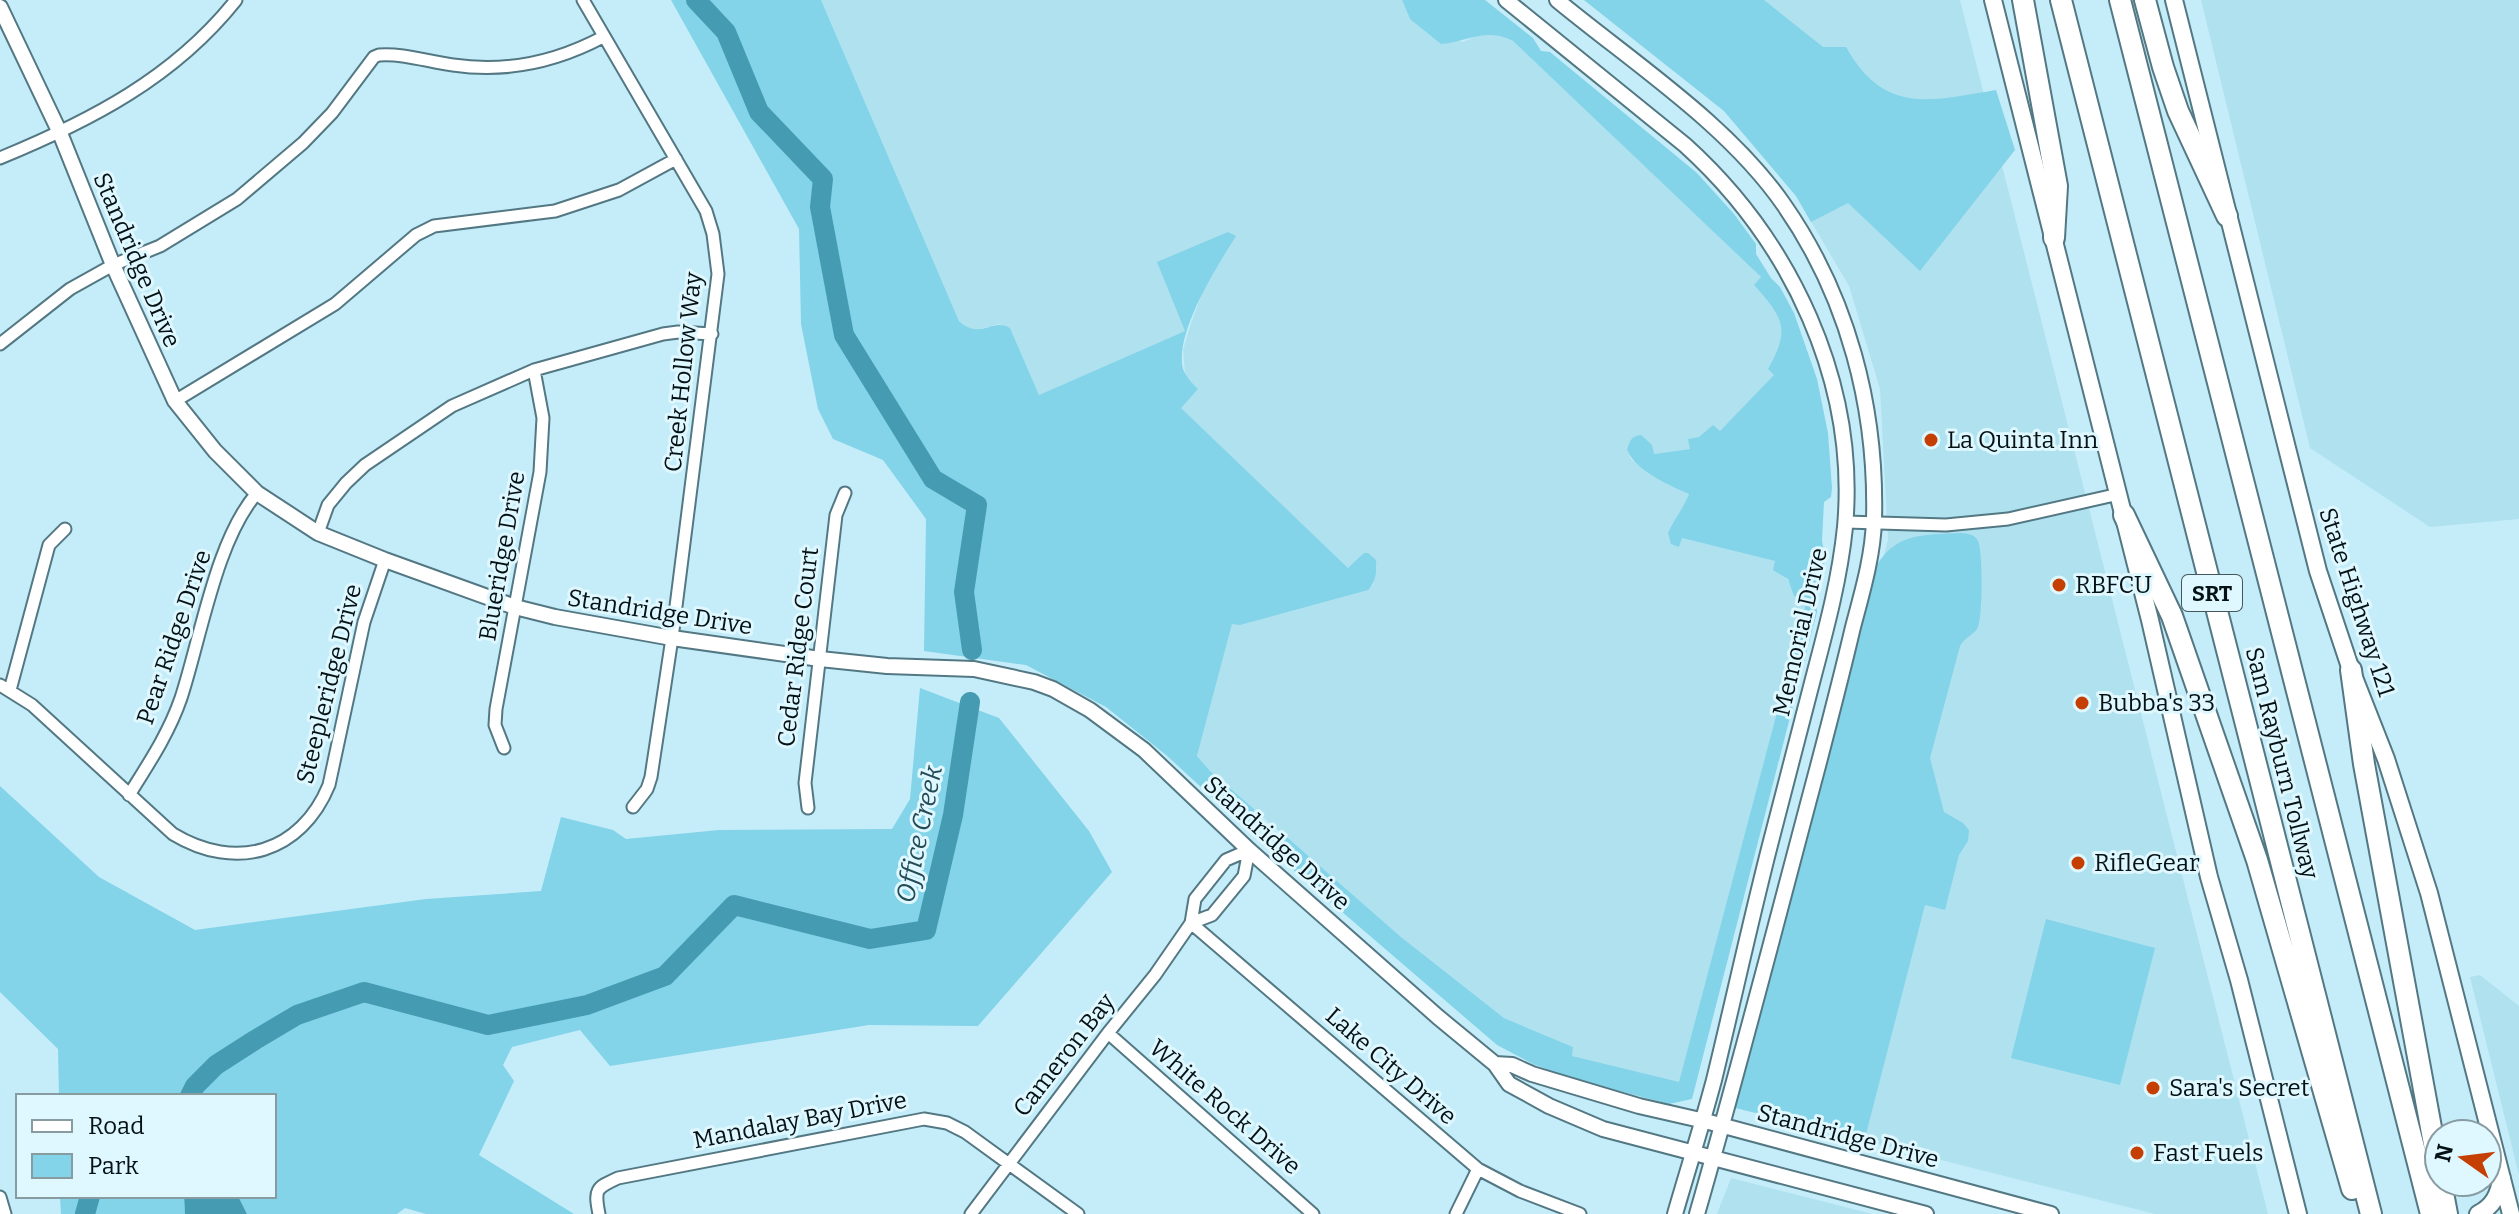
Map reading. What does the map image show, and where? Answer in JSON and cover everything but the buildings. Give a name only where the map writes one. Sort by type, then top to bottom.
[{"type":"highway","points":[[2023,0],[2057,186],[2054,238]]},
{"type":"highway","name":"Sam Rayburn Tollway","points":[[2061,0],[2358,1186],[2371,1214]]},
{"type":"highway","name":"Sam Rayburn Tollway","points":[[2120,0],[2423,1131]]},
{"type":"highway","points":[[2145,0],[2178,111],[2227,216]]},
{"type":"highway","points":[[2124,515],[2172,616],[2257,860],[2358,1186],[2362,1214]]},
{"type":"highway","points":[[2351,670],[2364,764],[2425,1118]]},
{"type":"main road","points":[[1993,0],[2119,494],[2209,877],[2299,1212]]},
{"type":"main road","name":"State Highway 121","points":[[2174,0],[2318,571],[2351,670],[2386,759],[2429,893],[2487,1118]]},
{"type":"main road","points":[[2503,1167],[2519,1188]]},
{"type":"main road","name":"State Highway 121","points":[[2503,1180],[2511,1214]]},
{"type":"main road","points":[[2478,1214],[2488,1209],[2496,1198]]},
{"type":"street","points":[[0,158],[109,108],[161,74],[200,40],[236,0]]},
{"type":"street","name":"Creek Hollow Way","points":[[583,0],[706,211],[713,234],[718,274],[672,638],[651,777],[647,789],[633,807]]},
{"type":"street","name":"Memorial Drive","points":[[1506,0],[1709,167],[1745,206],[1768,239],[1807,308],[1833,383],[1842,424],[1846,522],[1838,585],[1762,874],[1703,1121],[1675,1214]]},
{"type":"street","name":"Memorial Drive","points":[[1557,0],[1709,123],[1744,156],[1783,203],[1812,248],[1833,291],[1851,341],[1867,404],[1873,465],[1874,524],[1865,582],[1697,1214]]},
{"type":"street","name":"Standridge Drive","points":[[0,7],[60,133],[113,265],[175,401],[215,451],[257,493],[318,533],[515,607],[592,625],[820,659],[887,666],[974,669],[1053,689],[1090,710],[1144,750],[1249,850],[1495,1064],[1509,1084],[1549,1106],[1603,1129],[1926,1214]]},
{"type":"street","points":[[0,344],[70,289],[201,223],[270,174],[332,113],[379,55],[456,66],[504,68],[554,59],[603,37]]},
{"type":"street","points":[[175,401],[335,304],[416,235],[434,226],[555,211],[619,190],[676,159]]},
{"type":"street","points":[[318,533],[328,505],[365,465],[452,406],[534,370],[663,334],[712,334]]},
{"type":"street","name":"Blueridge Drive","points":[[504,748],[495,725],[496,709],[543,446],[540,393],[534,370]]},
{"type":"street","name":"Pear Ridge Drive","points":[[129,795],[171,724],[223,559],[243,508],[257,493]]},
{"type":"street","name":"Cedar Ridge Court","points":[[808,808],[805,783],[836,515],[845,493]]},
{"type":"street","points":[[1846,522],[1946,525],[2008,519],[2119,494]]},
{"type":"street","points":[[5,688],[49,545],[65,529]]},
{"type":"street","name":"Steepleridge Drive","points":[[5,688],[32,705],[173,834],[192,845],[232,855],[274,845],[300,831],[320,807],[329,785],[364,622],[385,560]]},
{"type":"street","name":"Cameron Bay","points":[[1191,923],[1212,915],[1244,876],[1249,850]]},
{"type":"street","name":"Cameron Bay","points":[[971,1214],[1155,975],[1191,923],[1195,899],[1226,860],[1249,850]]},
{"type":"street","name":"Lake City Drive","points":[[1191,923],[1478,1169],[1520,1191],[1580,1214]]},
{"type":"street","name":"White Rock Drive","points":[[1108,1033],[1313,1214]]},
{"type":"street","name":"Standridge Drive","points":[[1495,1064],[1512,1065],[1563,1083],[2051,1214]]},
{"type":"street","name":"Mandalay Bay Drive","points":[[599,1214],[596,1192],[600,1186],[618,1178],[924,1119],[947,1123],[1010,1163],[1078,1214]]},
{"type":"street","points":[[1456,1214],[1478,1169]]},
{"type":"street","points":[[0,1197],[5,1214]]},
{"type":"shaded area","points":[[821,0],[1402,0],[1410,19],[1463,42],[1491,33],[1513,41],[1761,277],[1755,285],[1777,309],[1781,323],[1781,347],[1768,369],[1775,375],[1720,431],[1713,426],[1690,449],[1654,454],[1635,436],[1627,450],[1631,459],[1650,473],[1689,494],[1681,514],[1682,538],[1776,561],[1795,592],[1807,599],[1679,1083],[1571,1056],[1573,1047],[1504,1018],[1401,937],[1210,771],[1197,756],[1232,624],[1373,585],[1377,566],[1365,553],[1349,569],[1180,408],[1185,374],[1183,350],[1190,326],[1206,283],[1235,237],[1228,232],[1185,331],[1039,395],[1010,328],[999,324],[976,330],[959,321]]},
{"type":"shaded area","points":[[1584,0],[1960,0],[2268,1214],[2155,1214],[1743,1110],[1888,539],[1880,389],[1849,286],[1796,196],[1724,111]]},
{"type":"shaded area","points":[[2201,0],[2519,0],[2519,519],[2430,527],[2310,448]]},
{"type":"shaded area","points":[[2480,975],[2519,1006],[2519,1175],[2470,977]]},
{"type":"shaded area","points":[[1731,1178],[1845,1207],[1873,1214],[1717,1214]]},
{"type":"shaded area","points":[[184,1198],[239,1198],[247,1214],[185,1214]]},
{"type":"green space","points":[[671,0],[821,0],[959,321],[974,329],[997,325],[1010,328],[1039,395],[1185,331],[1157,262],[1228,232],[1236,236],[1191,319],[1182,354],[1183,369],[1198,389],[1181,408],[1348,568],[1364,553],[1376,560],[1374,580],[1368,590],[1240,625],[1232,624],[1197,756],[1254,809],[1256,828],[1249,831],[1166,755],[1106,707],[1026,665],[924,651],[926,519],[883,460],[833,439],[818,409],[801,324],[799,229]]},
{"type":"green space","points":[[1402,0],[1485,0],[1533,38],[1541,51],[1550,52],[1697,173],[1756,244],[1756,254],[1794,313],[1817,379],[1828,433],[1832,488],[1831,497],[1824,502],[1822,540],[1825,560],[1816,600],[1817,612],[1692,1099],[1669,1104],[1569,1078],[1497,1045],[1270,850],[1273,840],[1282,833],[1401,937],[1504,1018],[1573,1047],[1572,1056],[1679,1082],[1807,599],[1794,596],[1788,579],[1773,570],[1775,561],[1682,538],[1679,547],[1671,544],[1668,533],[1689,494],[1645,471],[1627,450],[1631,440],[1641,435],[1652,445],[1654,454],[1690,449],[1688,439],[1699,437],[1713,425],[1720,431],[1774,375],[1768,369],[1780,344],[1780,324],[1772,306],[1754,285],[1761,277],[1513,41],[1486,35],[1441,44],[1410,19]]},
{"type":"green space","points":[[1584,0],[1764,0],[1823,47],[1846,47],[1876,84],[1893,93],[1930,99],[1996,90],[2015,150],[1920,271],[1848,203],[1811,222],[1796,196],[1724,111]]},
{"type":"green space","points":[[1962,533],[1975,537],[1980,547],[1982,586],[1979,623],[1960,646],[1930,758],[1944,812],[1969,830],[1968,841],[1959,855],[1945,910],[1925,905],[1865,1138],[1735,1108],[1873,572],[1890,549],[1910,538]]},
{"type":"green space","points":[[920,688],[999,718],[1089,831],[1112,872],[978,1026],[869,1025],[610,1066],[580,1030],[512,1047],[503,1065],[514,1081],[479,1155],[574,1214],[426,1214],[405,1208],[397,1214],[247,1214],[239,1198],[276,1198],[276,1094],[59,1094],[58,1049],[0,992],[0,786],[99,877],[195,930],[426,899],[541,891],[561,817],[613,830],[626,839],[719,830],[892,829],[910,799]]},
{"type":"green space","points":[[2046,919],[2155,948],[2120,1085],[2011,1058]]},
{"type":"green space","points":[[60,1198],[184,1198],[185,1214],[61,1214]]},
{"type":"waterway","name":"Office Creek","points":[[696,0],[726,32],[759,112],[823,179],[820,207],[844,335],[933,479],[977,505],[964,592],[972,650]]},
{"type":"waterway","name":"Office Creek","points":[[191,1094],[216,1065],[297,1015],[364,992],[488,1025],[587,1005],[665,976],[734,905],[870,939],[926,930],[953,815],[970,702]]},
{"type":"waterway","name":"Office Creek","points":[[85,1214],[89,1198]]},
{"type":"place","name":"La Quinta Inn","points":[[1931,440]]},
{"type":"place","name":"RBFCU","points":[[2059,585]]},
{"type":"place","name":"Bubba's 33","points":[[2082,703]]},
{"type":"place","name":"RifleGear","points":[[2078,863]]},
{"type":"place","name":"Sara's Secret","points":[[2153,1088]]},
{"type":"place","name":"Fast Fuels","points":[[2137,1153]]}]
